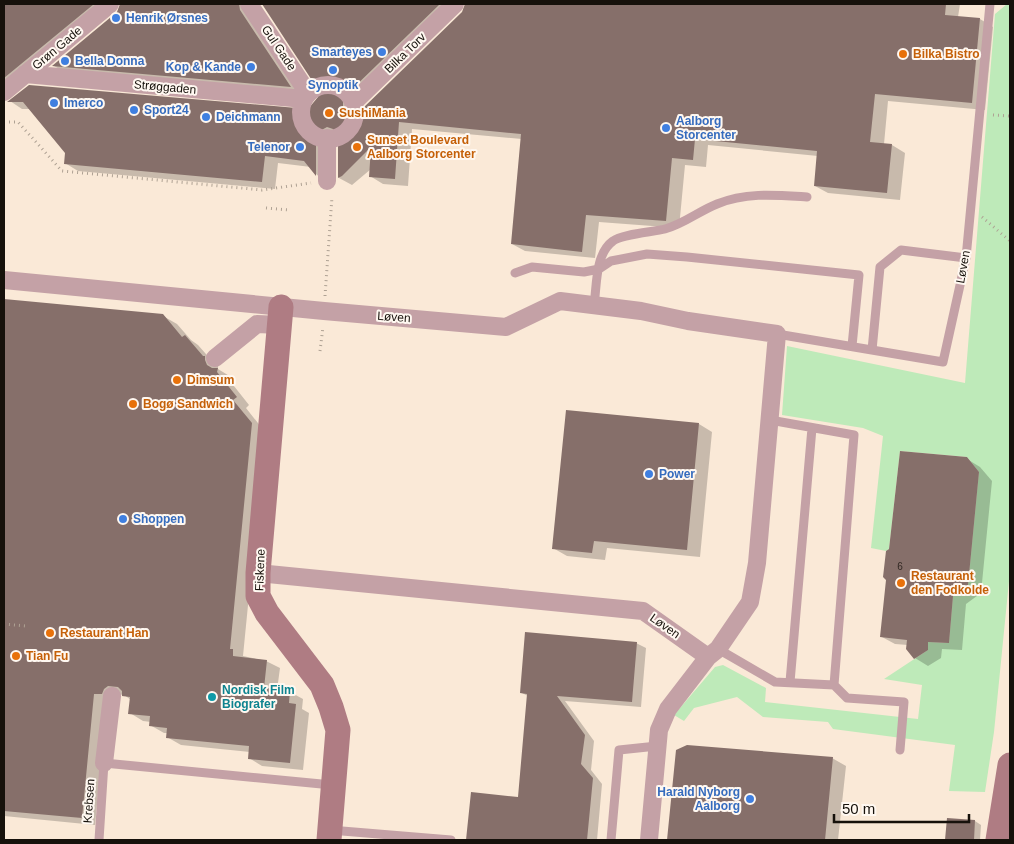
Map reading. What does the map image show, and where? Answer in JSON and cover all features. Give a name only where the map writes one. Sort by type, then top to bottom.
[{"type":"street","name":"Grøn Gade","points":[[4,92],[110,4]]},
{"type":"street","name":"Gul Gade","points":[[249,4],[306,96]]},
{"type":"street","name":"Bilka Torv","points":[[353,103],[455,4]]},
{"type":"street","name":"Strøggaden","points":[[25,74],[306,96]]},
{"type":"street","points":[[324,85],[333,85],[342,89],[349,95],[355,111],[354,120],[350,127],[343,134],[335,137],[326,138],[310,132],[302,117],[302,108],[306,96],[316,88],[324,85]]},
{"type":"street","points":[[326,138],[327,180]]},
{"type":"street","name":"Løven","points":[[4,280],[280,316],[325,306],[506,327],[560,301],[777,334]]},
{"type":"street","points":[[215,358],[257,324],[280,316]]},
{"type":"street","name":"Fiskene","points":[[280,316],[258,573],[258,596],[267,613],[322,685],[332,707],[338,730],[330,835]]},
{"type":"street","points":[[649,840],[659,730],[668,709],[713,653],[750,602],[755,578],[777,334]]},
{"type":"street","name":"Løven","points":[[258,573],[643,611],[713,653]]},
{"type":"street","points":[[104,763],[112,696]]},
{"type":"street","points":[[998,840],[1010,765]]},
{"type":"lane","name":"Løven","points":[[777,334],[943,362],[966,258],[990,4]]},
{"type":"lane","points":[[594,305],[599,269],[604,252],[614,240],[679,224],[717,204],[735,198],[759,194],[807,197]]},
{"type":"lane","points":[[872,350],[880,267],[901,250],[966,258]]},
{"type":"lane","points":[[515,273],[532,267],[584,272],[599,269],[611,261],[647,254],[859,275],[852,346]]},
{"type":"lane","points":[[770,420],[854,435],[834,685]]},
{"type":"lane","points":[[790,682],[812,428]]},
{"type":"lane","points":[[713,653],[775,682],[834,685],[847,698],[904,702],[900,750]]},
{"type":"lane","points":[[611,840],[619,750],[657,746]]},
{"type":"lane","points":[[104,763],[335,785]]},
{"type":"lane","name":"Krebsen","points":[[99,840],[104,763]]},
{"type":"lane","points":[[330,835],[451,840]]},
{"type":"path","points":[[980,113],[1010,116]]},
{"type":"path","points":[[4,122],[18,122],[62,171],[262,190],[327,180],[332,193],[325,306],[320,351]]},
{"type":"path","points":[[970,207],[1010,241]]},
{"type":"path","points":[[266,208],[289,210]]},
{"type":"path","points":[[4,624],[26,626]]},
{"type":"green space","points":[[1007,4],[1010,4],[1010,571],[994,732],[985,792],[949,791],[955,745],[833,729],[828,722],[763,717],[737,697],[694,708],[684,721],[674,715],[715,667],[723,665],[766,688],[765,702],[918,719],[922,685],[884,679],[928,650],[928,642],[949,643],[953,596],[968,585],[979,472],[967,457],[900,451],[889,549],[886,551],[871,548],[883,436],[863,428],[782,415],[787,346],[965,383],[995,14]]},
{"type":"building","points":[[4,4],[94,4],[4,78]]},
{"type":"building","points":[[120,4],[239,4],[240,10],[291,87],[52,66],[117,12]]},
{"type":"building","name":"Aalborg Storcenter","points":[[262,4],[440,4],[346,95],[343,106],[346,111],[351,113],[360,111],[462,12],[465,4],[946,4],[945,15],[980,18],[972,103],[875,94],[870,142],[892,144],[887,193],[814,186],[817,151],[695,139],[693,160],[672,158],[666,221],[586,215],[582,252],[511,244],[521,134],[399,122],[395,179],[369,177],[371,147],[338,178],[338,138],[333,129],[327,127],[318,132],[316,138],[316,176],[304,161],[265,156],[262,182],[64,164],[65,153],[23,102],[7,102],[29,85],[308,109],[318,97],[317,88]]},
{"type":"building","name":"Shoppen","points":[[4,299],[163,314],[182,337],[185,335],[205,356],[207,365],[212,368],[218,368],[217,372],[237,397],[233,400],[252,423],[230,649],[233,649],[233,656],[267,660],[264,688],[290,690],[289,703],[296,704],[290,763],[248,759],[249,746],[166,738],[167,728],[149,726],[150,716],[128,714],[130,697],[122,696],[122,691],[118,687],[108,686],[102,694],[94,694],[82,818],[4,811]]},
{"type":"building","points":[[566,410],[699,423],[687,550],[594,541],[592,553],[552,549]]},
{"type":"building","points":[[900,451],[967,457],[979,472],[968,585],[953,596],[949,643],[928,642],[928,650],[914,659],[906,649],[907,640],[880,637],[886,580],[883,577],[886,551],[889,549]]},
{"type":"building","points":[[525,632],[637,642],[632,702],[557,696],[585,735],[581,764],[593,778],[587,840],[466,840],[471,792],[518,797],[527,694],[520,693]]},
{"type":"building","name":"Harald Nyborg Aalborg","points":[[687,745],[833,757],[825,840],[667,840],[676,750]]},
{"type":"building","points":[[947,818],[975,820],[974,840],[945,840]]},
{"type":"place","name":"Henrik Ørsnes","points":[[116,18]]},
{"type":"place","name":"Smarteyes","points":[[382,52]]},
{"type":"place","name":"Bilka Bistro","points":[[903,54]]},
{"type":"place","name":"Bella Donna","points":[[65,61]]},
{"type":"place","name":"Kop & Kande","points":[[251,67]]},
{"type":"place","name":"Synoptik","points":[[333,70]]},
{"type":"place","name":"Imerco","points":[[54,103]]},
{"type":"place","name":"Sport24","points":[[134,110]]},
{"type":"place","name":"SushiMania","points":[[329,113]]},
{"type":"place","name":"Deichmann","points":[[206,117]]},
{"type":"place","name":"Aalborg Storcenter","points":[[666,128]]},
{"type":"place","name":"Telenor","points":[[300,147]]},
{"type":"place","name":"Sunset Boulevard Aalborg Storcenter","points":[[357,147]]},
{"type":"place","name":"Dimsum","points":[[177,380]]},
{"type":"place","name":"Bogø Sandwich","points":[[133,404]]},
{"type":"place","name":"Power","points":[[649,474]]},
{"type":"place","name":"Shoppen","points":[[123,519]]},
{"type":"place","name":"Restaurant den Fodkolde","points":[[901,583]]},
{"type":"place","name":"Restaurant Han","points":[[50,633]]},
{"type":"place","name":"Tian Fu","points":[[16,656]]},
{"type":"place","name":"Nordisk Film Biografer","points":[[212,697]]},
{"type":"place","name":"Harald Nyborg Aalborg","points":[[750,799]]}]
